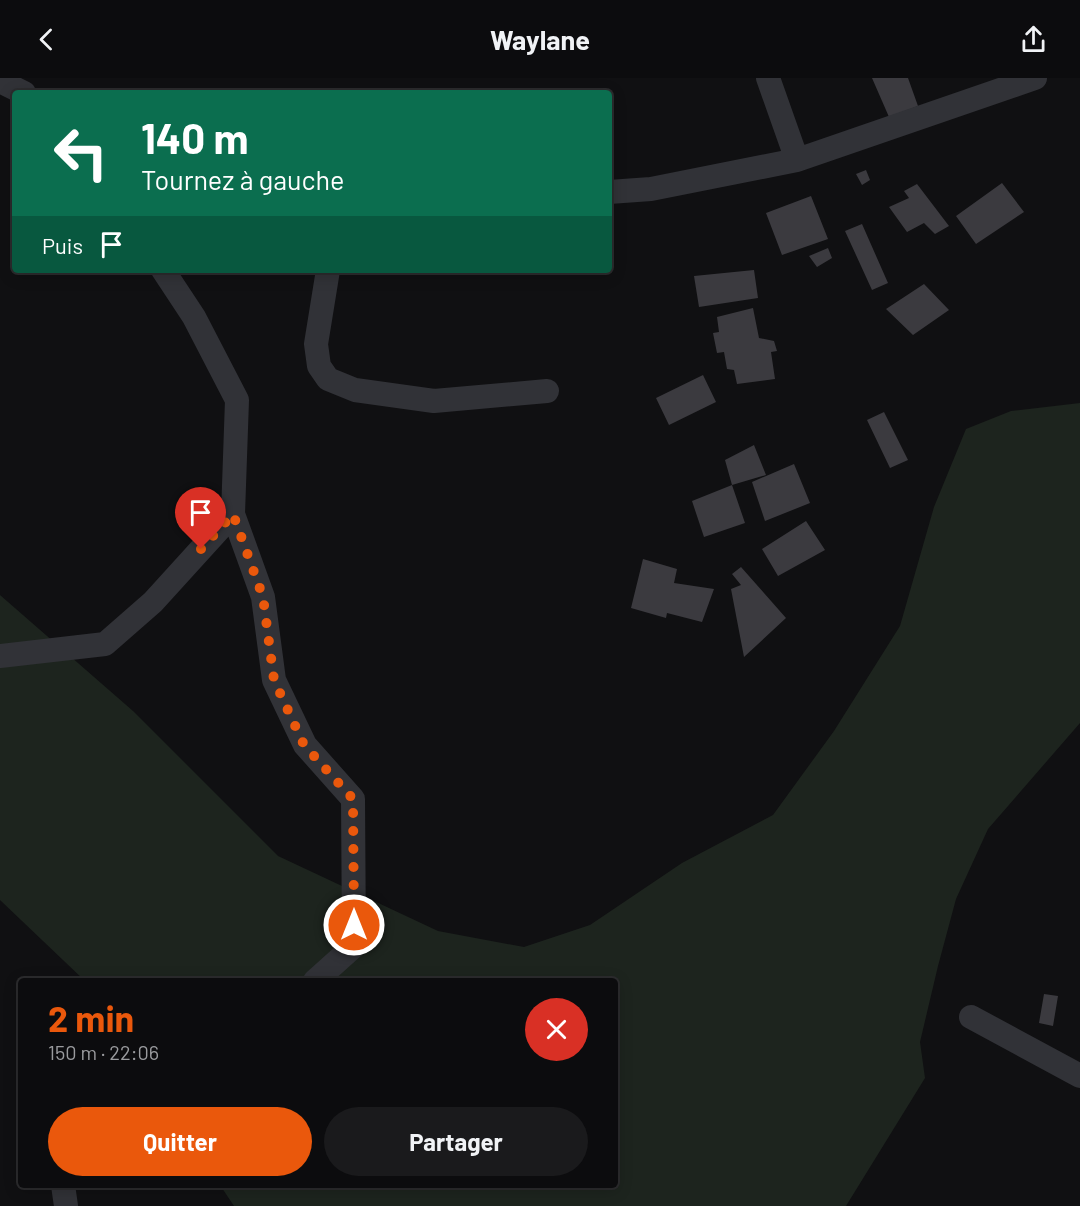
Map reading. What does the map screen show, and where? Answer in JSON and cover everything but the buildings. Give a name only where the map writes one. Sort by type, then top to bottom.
[{"type":"street","points":[[768,78],[797,160]]},
{"type":"street","points":[[612,192],[651,189],[797,160],[1035,78]]},
{"type":"street","points":[[0,81],[18,90]]},
{"type":"street","points":[[165,273],[194,317],[237,400],[233,514],[263,597],[274,680],[304,745],[353,799],[354,946],[318,978]]},
{"type":"street","points":[[328,273],[316,344],[319,366],[328,379],[355,390],[434,401],[547,391]]},
{"type":"street","points":[[0,656],[105,644],[153,602],[233,514]]},
{"type":"street","points":[[971,1017],[1080,1076]]},
{"type":"street","points":[[63,1188],[66,1206]]},
{"type":"shaded area","points":[[1080,403],[1080,723],[988,829],[956,899],[938,966],[920,1042],[925,1078],[846,1206],[234,1206],[222,1188],[618,1188],[618,978],[82,978],[0,900],[0,595],[133,711],[278,856],[438,931],[524,947],[590,925],[682,863],[773,815],[834,731],[900,626],[934,507],[966,429],[1011,411]]},
{"type":"route","points":[[201,549],[233,514],[263,597],[274,680],[304,745],[353,799],[354,925]]}]
